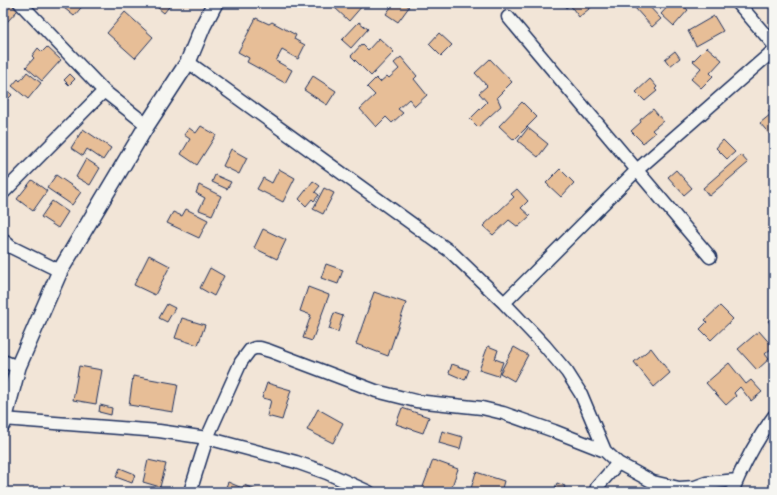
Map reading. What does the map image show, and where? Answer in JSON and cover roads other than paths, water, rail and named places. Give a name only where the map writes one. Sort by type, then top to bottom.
[{"type":"street","points":[[20,3],[104,91],[147,125]]},
{"type":"street","points":[[215,3],[203,26],[188,62],[147,125],[60,272],[18,367],[4,420],[159,431],[207,438],[296,462],[369,492]]},
{"type":"street","points":[[738,3],[774,45]]},
{"type":"street","points":[[508,17],[710,257]]},
{"type":"street","points":[[504,303],[637,170],[774,50]]},
{"type":"street","points":[[188,62],[451,252],[546,346],[567,372],[581,394],[605,450]]},
{"type":"street","points":[[3,193],[104,91]]},
{"type":"street","points":[[3,240],[11,246],[60,272]]},
{"type":"street","points":[[190,492],[207,438],[241,362],[250,350],[255,348],[270,351],[376,391],[416,400],[482,408],[503,413],[605,450],[618,462],[653,482],[679,488],[695,487],[706,482],[737,480]]},
{"type":"street","points":[[3,361],[18,367]]},
{"type":"street","points":[[732,492],[760,435],[774,416]]},
{"type":"street","points":[[596,492],[597,487],[618,462]]}]
